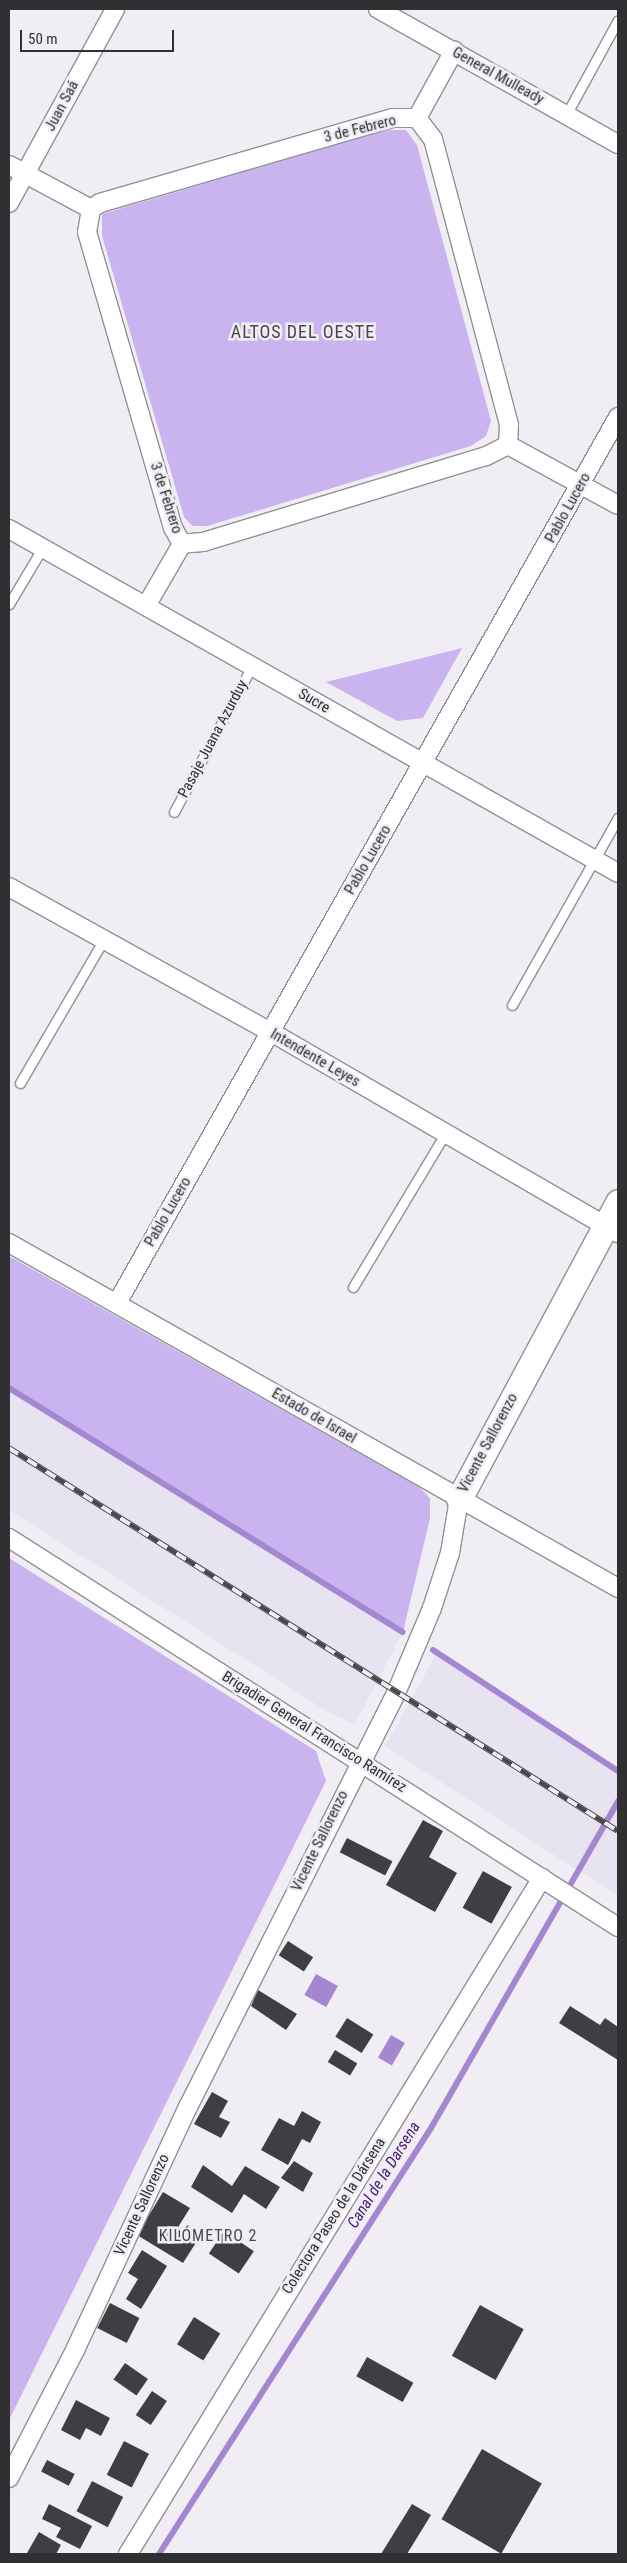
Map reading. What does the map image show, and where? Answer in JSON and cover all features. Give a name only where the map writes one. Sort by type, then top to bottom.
[{"type":"street","name":"Juan Saá","points":[[9,203],[115,9]]},
{"type":"street","name":"General Mulleady","points":[[378,9],[618,144]]},
{"type":"street","points":[[417,118],[454,51]]},
{"type":"street","name":"3 de Febrero","points":[[392,118],[417,118],[433,139],[510,425],[508,445],[486,456],[401,482],[203,542],[182,544],[174,528],[87,232],[91,209],[100,203],[392,118]]},
{"type":"street","points":[[9,165],[91,209]]},
{"type":"street","name":"Pablo Lucero","points":[[117,1303],[618,417]]},
{"type":"street","points":[[508,445],[618,504]]},
{"type":"street","name":"Sucre","points":[[9,529],[618,873]]},
{"type":"street","points":[[146,606],[182,544]]},
{"type":"street","name":"Intendente Leyes","points":[[9,887],[271,1032],[612,1229]]},
{"type":"street","name":"Vicente Sallorenzo","points":[[9,2478],[76,2348],[188,2106],[360,1760],[396,1693],[432,1608],[450,1552],[458,1498],[612,1229],[618,1202]]},
{"type":"street","name":"Estado de Israel","points":[[9,1243],[618,1588]]},
{"type":"street","name":"Brigadier General Francisco Ramírez","points":[[9,1538],[360,1760],[618,1927]]},
{"type":"street","name":"Colectora Paseo de la Dársena","points":[[128,2554],[542,1878]]},
{"type":"lane","points":[[566,115],[618,20]]},
{"type":"lane","points":[[9,604],[42,547]]},
{"type":"lane","name":"Pasaje Juana Azurduy","points":[[174,812],[252,666]]},
{"type":"lane","points":[[512,1005],[618,818]]},
{"type":"lane","points":[[20,1083],[103,940]]},
{"type":"lane","points":[[353,1287],[445,1134]]},
{"type":"shaded area","points":[[385,130],[406,130],[417,145],[491,421],[486,436],[471,446],[207,526],[193,526],[184,517],[102,236],[102,214]]},
{"type":"shaded area","points":[[462,648],[423,718],[397,721],[326,682]]},
{"type":"shaded area","points":[[9,1256],[419,1487],[430,1498],[430,1518],[403,1632],[9,1388]]},
{"type":"shaded area","points":[[9,1388],[403,1632],[355,1724],[330,1713],[9,1510]]},
{"type":"shaded area","points":[[9,1558],[316,1751],[326,1781],[9,2420]]},
{"type":"shaded area","points":[[437,1653],[618,1771],[618,1896],[385,1746]]},
{"type":"shaded area","points":[[316,1974],[338,1986],[326,2007],[304,1995]]},
{"type":"shaded area","points":[[391,2035],[405,2043],[392,2066],[378,2058]]},
{"type":"building","points":[[423,1820],[443,1831],[429,1857],[457,1873],[435,1912],[386,1885]]},
{"type":"building","points":[[347,1838],[392,1861],[385,1875],[340,1852]]},
{"type":"building","points":[[483,1871],[512,1887],[492,1924],[463,1908]]},
{"type":"building","points":[[288,1941],[313,1957],[304,1972],[279,1955]]},
{"type":"building","points":[[258,1990],[297,2014],[286,2030],[251,2006]]},
{"type":"building","points":[[570,2006],[600,2025],[605,2018],[618,2027],[618,2060],[559,2023]]},
{"type":"building","points":[[347,2018],[373,2034],[362,2053],[335,2037]]},
{"type":"building","points":[[335,2050],[357,2063],[350,2075],[328,2062]]},
{"type":"building","points":[[212,2092],[228,2101],[219,2117],[230,2122],[221,2138],[194,2124]]},
{"type":"building","points":[[302,2111],[321,2122],[310,2143],[302,2139],[288,2165],[261,2150],[279,2118],[294,2126]]},
{"type":"building","points":[[294,2161],[313,2173],[303,2192],[281,2178]]},
{"type":"building","points":[[203,2165],[232,2186],[245,2166],[280,2187],[266,2209],[244,2194],[232,2213],[191,2187]]},
{"type":"building","points":[[163,2192],[190,2208],[177,2229],[197,2241],[183,2263],[137,2235]]},
{"type":"building","points":[[224,2231],[254,2251],[239,2274],[209,2253]]},
{"type":"building","points":[[142,2250],[167,2266],[141,2309],[126,2299],[138,2279],[128,2273]]},
{"type":"building","points":[[110,2303],[139,2318],[127,2343],[97,2328]]},
{"type":"building","points":[[480,2305],[524,2329],[496,2380],[452,2356]]},
{"type":"building","points":[[194,2317],[220,2333],[203,2361],[177,2344]]},
{"type":"building","points":[[367,2357],[413,2383],[403,2402],[356,2376]]},
{"type":"building","points":[[125,2363],[148,2379],[136,2395],[114,2379]]},
{"type":"building","points":[[152,2391],[167,2401],[151,2425],[136,2415]]},
{"type":"building","points":[[76,2400],[110,2418],[101,2436],[86,2428],[80,2440],[61,2430]]},
{"type":"building","points":[[124,2441],[149,2454],[132,2488],[107,2475]]},
{"type":"building","points":[[482,2449],[542,2484],[501,2554],[442,2519]]},
{"type":"building","points":[[47,2460],[75,2474],[69,2486],[41,2472]]},
{"type":"building","points":[[92,2481],[123,2497],[108,2527],[77,2511]]},
{"type":"building","points":[[49,2504],[92,2526],[80,2549],[56,2537],[61,2528],[42,2519]]},
{"type":"building","points":[[412,2504],[431,2515],[407,2554],[381,2554]]},
{"type":"building","points":[[39,2532],[61,2545],[56,2554],[27,2553]]},
{"type":"waterway","points":[[9,1388],[403,1632]]},
{"type":"waterway","points":[[433,1650],[618,1771]]},
{"type":"waterway","name":"Canal de la Darsena","points":[[159,2554],[431,2128],[618,1801]]},
{"type":"railway","points":[[9,1448],[618,1831]]},
{"type":"district","name":"ALTOS DEL OESTE","points":[[303,332]]},
{"type":"district","name":"KILÓMETRO 2","points":[[208,2236]]}]
